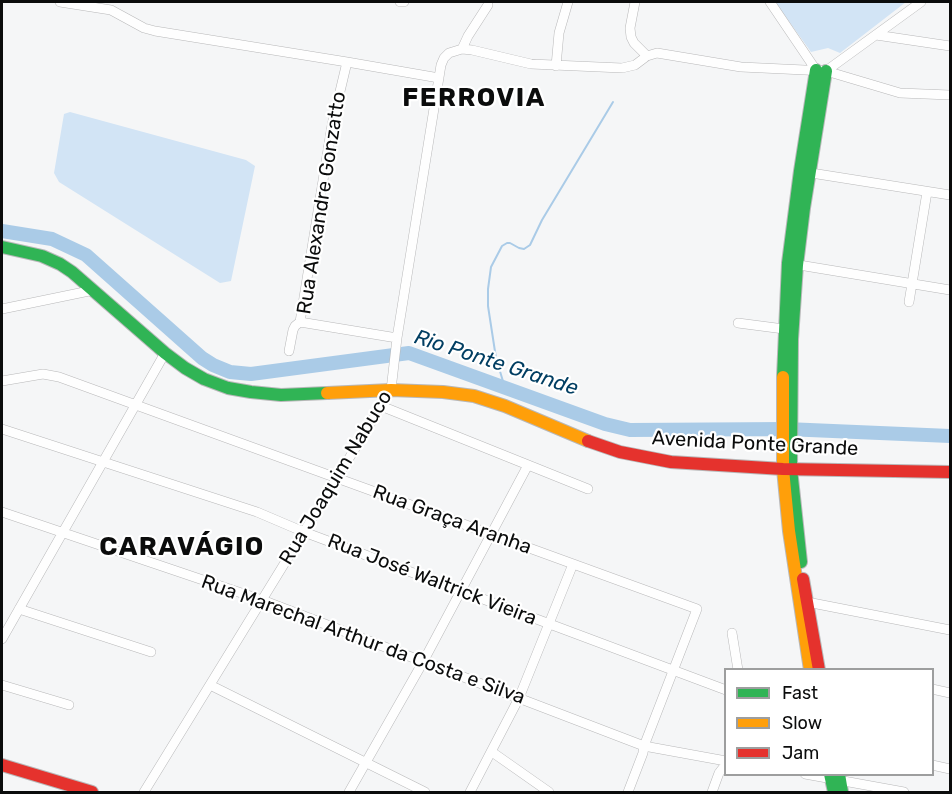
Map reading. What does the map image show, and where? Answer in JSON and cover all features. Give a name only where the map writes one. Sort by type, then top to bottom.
[{"type":"street","points":[[60,2],[90,4],[111,10],[155,32],[439,78]]},
{"type":"street","points":[[556,66],[559,33],[568,2]]},
{"type":"street","points":[[634,2],[630,37],[647,56]]},
{"type":"street","points":[[770,2],[821,71],[804,172],[784,329],[789,531],[819,668]]},
{"type":"street","points":[[821,71],[921,2]]},
{"type":"street","name":"Rua Joaquim Nabuco","points":[[144,792],[391,390],[397,338],[444,58],[449,53],[462,49],[474,25],[488,5]]},
{"type":"street","points":[[876,35],[951,46]]},
{"type":"street","points":[[462,49],[531,64],[556,66],[629,67],[657,52],[741,67],[821,71],[900,93],[951,95]]},
{"type":"street","name":"Rua Alexandre Gonzatto","points":[[347,62],[332,125],[300,322],[397,338]]},
{"type":"street","points":[[804,172],[951,195]]},
{"type":"street","points":[[909,302],[927,192]]},
{"type":"street","name":"Avenida Ponte Grande","points":[[2,247],[42,256],[60,264],[185,368],[204,379],[228,388],[281,395],[391,390],[474,396],[505,406],[598,445],[644,458],[671,462],[787,469],[951,472]]},
{"type":"street","points":[[792,264],[951,290]]},
{"type":"street","points":[[786,420],[792,339],[792,264]]},
{"type":"street","points":[[2,309],[94,290]]},
{"type":"street","points":[[290,351],[293,330],[300,322]]},
{"type":"street","points":[[738,323],[784,329]]},
{"type":"street","points":[[2,639],[165,353]]},
{"type":"street","name":"Rua Graça Aranha","points":[[2,381],[43,374],[51,375],[697,609],[673,670]]},
{"type":"street","points":[[381,406],[588,489]]},
{"type":"street","name":"Rua José Waltrick Vieira","points":[[2,429],[257,512],[304,532],[724,689]]},
{"type":"street","points":[[350,792],[423,662],[528,465]]},
{"type":"street","name":"Rua Marechal Arthur da Costa e Silva","points":[[2,512],[262,600],[644,746],[724,762]]},
{"type":"street","points":[[470,792],[519,699],[573,564]]},
{"type":"street","points":[[802,599],[951,630]]},
{"type":"street","points":[[802,599],[810,668]]},
{"type":"street","points":[[19,609],[151,652]]},
{"type":"street","points":[[732,633],[738,668]]},
{"type":"street","points":[[628,792],[673,670]]},
{"type":"street","points":[[2,685],[69,705]]},
{"type":"street","points":[[210,685],[424,792]]},
{"type":"street","points":[[934,689],[951,693]]},
{"type":"street","points":[[492,752],[549,792]]},
{"type":"street","points":[[2,765],[92,792]]},
{"type":"street","points":[[712,792],[724,765]]},
{"type":"street","points":[[934,765],[951,769]]},
{"type":"street","points":[[2,773],[66,792]]},
{"type":"street","points":[[811,776],[835,784],[904,792]]},
{"type":"shaded area","points":[[775,2],[906,2],[840,53],[828,48],[811,52]]},
{"type":"shaded area","points":[[70,112],[246,160],[255,166],[231,281],[220,283],[59,182],[54,173],[64,114]]},
{"type":"waterway","points":[[505,388],[496,358],[488,306],[491,267],[502,246],[507,243],[524,249],[530,245],[542,220],[613,102]]},
{"type":"waterway","name":"Rio Ponte Grande","points":[[2,231],[52,239],[86,255],[202,358],[230,372],[251,374],[409,353],[605,424],[630,430],[786,429],[950,436]]},
{"type":"traffic: fast","points":[[783,377],[788,263],[816,70]]},
{"type":"traffic: fast","points":[[801,562],[791,469],[792,339],[804,208],[826,71]]},
{"type":"traffic: fast","points":[[2,247],[42,256],[60,264],[165,353],[204,379],[228,388],[251,392],[281,395],[327,393]]},
{"type":"traffic: fast","points":[[830,776],[834,792]]},
{"type":"traffic: fast","points":[[839,776],[842,792]]},
{"type":"traffic: slow","points":[[783,377],[783,469],[789,531],[810,668]]},
{"type":"traffic: slow","points":[[327,393],[391,390],[474,396],[505,406],[588,441]]},
{"type":"traffic: jam","points":[[588,441],[620,452],[671,462],[783,469],[950,472]]},
{"type":"traffic: jam","points":[[803,579],[819,668]]},
{"type":"traffic: jam","points":[[2,765],[92,792]]},
{"type":"district","name":"FERROVIA","points":[[474,98]]},
{"type":"district","name":"CARAVÁGIO","points":[[182,547]]}]
